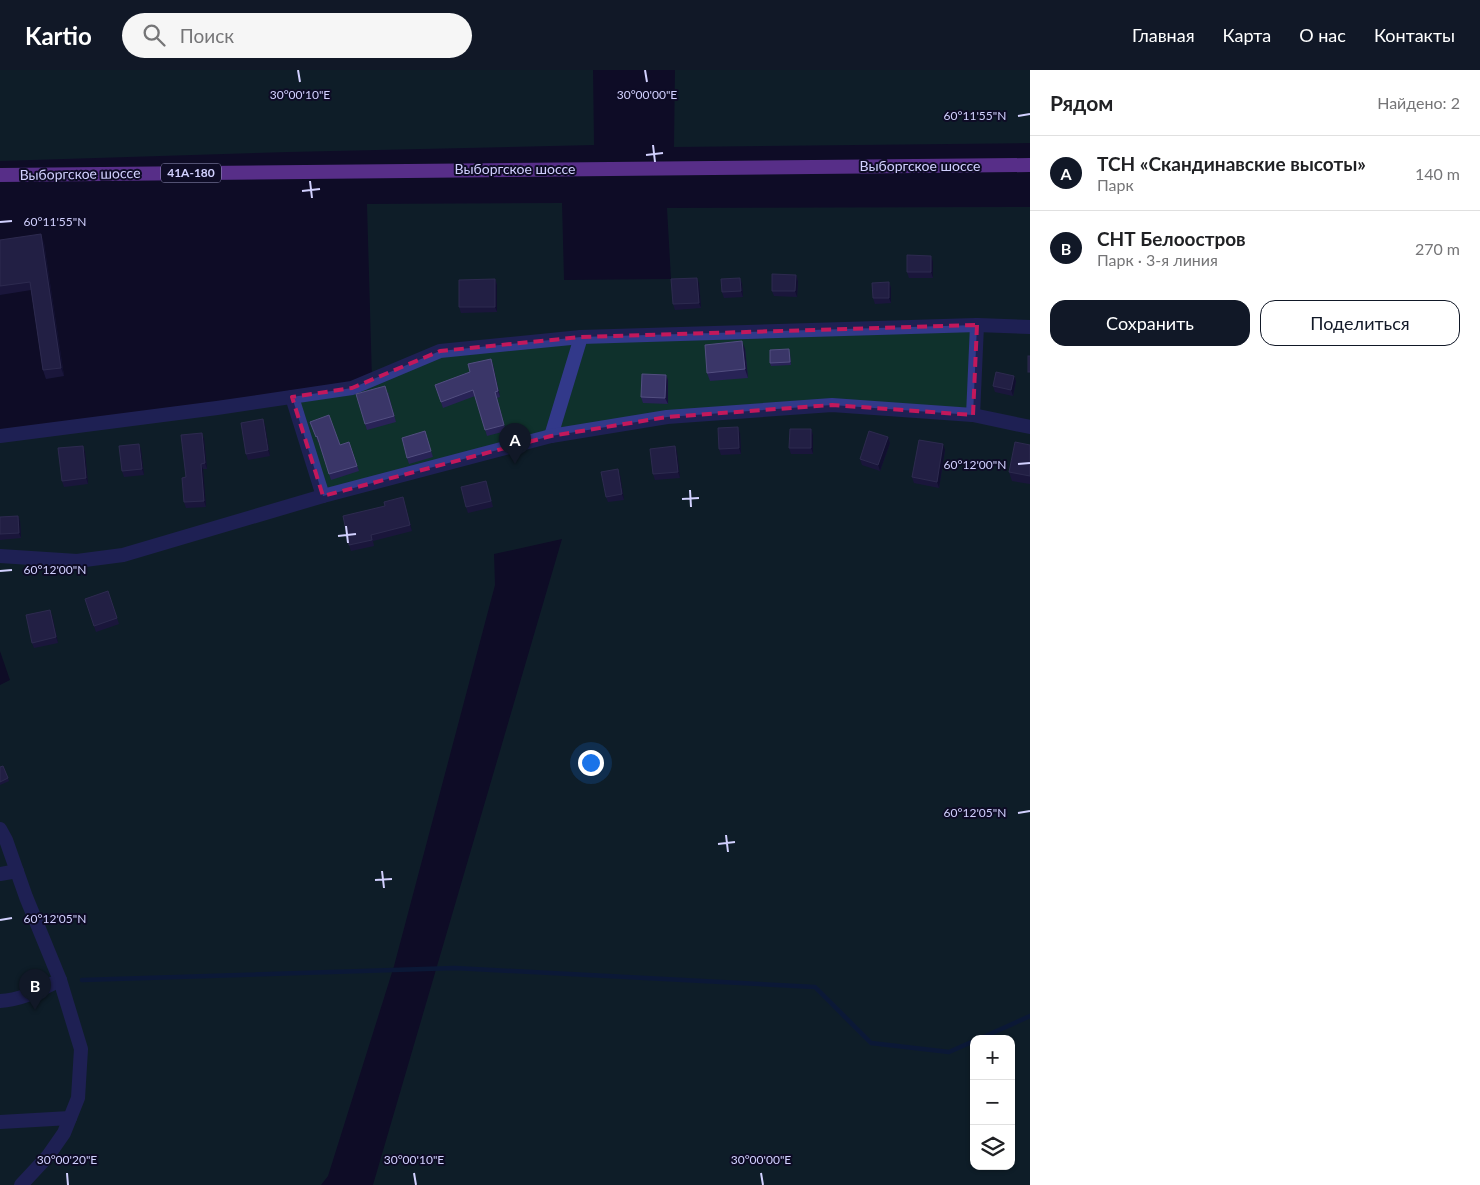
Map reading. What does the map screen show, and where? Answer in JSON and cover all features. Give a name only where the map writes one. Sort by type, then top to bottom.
[{"type":"main road","name":"Выборгское шоссе","points":[[0,175],[1030,165]]},
{"type":"street","points":[[0,436],[217,408],[352,388],[440,351],[581,337],[977,325],[1030,327]]},
{"type":"street","points":[[973,415],[977,325]]},
{"type":"street","points":[[551,436],[581,337]]},
{"type":"street","points":[[292,397],[323,496]]},
{"type":"street","points":[[0,556],[77,562],[123,555],[323,496],[551,436],[667,417],[832,405],[973,415],[1030,427]]},
{"type":"street","points":[[0,829],[6,840],[26,897],[60,980],[81,1049],[78,1098],[64,1133],[48,1156],[21,1185]]},
{"type":"street","points":[[0,874],[17,871]]},
{"type":"street","points":[[0,1001],[12,1001],[60,980]]},
{"type":"street","points":[[0,1122],[70,1118]]},
{"type":"highlighted area","points":[[977,325],[973,415],[832,405],[667,417],[551,436],[323,496],[292,397],[352,388],[440,351],[581,337]]},
{"type":"green space","points":[[0,70],[593,70],[594,145],[0,161]]},
{"type":"green space","points":[[675,70],[1030,70],[1030,143],[674,147]]},
{"type":"green space","points":[[562,203],[564,280],[671,279],[667,208],[1030,207],[1030,1185],[373,1185],[562,539],[494,554],[495,585],[394,966],[328,1176],[321,1185],[0,1185],[0,685],[10,680],[0,651],[0,436],[372,380],[367,204]]},
{"type":"building","points":[[41,234],[61,368],[43,370],[30,282],[0,286],[0,240]]},
{"type":"building","points":[[907,255],[931,256],[931,272],[907,272]]},
{"type":"building","points":[[772,274],[796,275],[795,291],[772,291]]},
{"type":"building","points":[[697,278],[699,303],[673,304],[671,279]]},
{"type":"building","points":[[740,278],[741,291],[722,292],[721,279]]},
{"type":"building","points":[[495,279],[495,307],[459,307],[459,280]]},
{"type":"building","points":[[889,282],[889,298],[873,298],[872,283]]},
{"type":"building","points":[[742,341],[745,369],[707,373],[705,345]]},
{"type":"building","points":[[789,349],[790,362],[770,363],[770,350]]},
{"type":"building","points":[[1028,356],[1030,356],[1030,372],[1028,372]]},
{"type":"building","points":[[491,359],[498,391],[495,392],[504,425],[485,430],[473,390],[441,402],[435,385],[470,372],[468,364]]},
{"type":"building","points":[[996,372],[1014,376],[1011,390],[993,386]]},
{"type":"building","points":[[642,374],[666,375],[665,398],[641,397]]},
{"type":"building","points":[[385,386],[394,416],[365,424],[356,394]]},
{"type":"building","points":[[329,415],[340,445],[349,442],[357,466],[329,474],[317,436],[310,422]]},
{"type":"building","points":[[263,419],[268,450],[246,454],[241,423]]},
{"type":"building","points":[[738,427],[739,448],[719,449],[718,428]]},
{"type":"building","points":[[790,429],[811,429],[811,448],[789,448]]},
{"type":"building","points":[[425,431],[431,451],[407,458],[402,438]]},
{"type":"building","points":[[869,431],[888,437],[878,465],[860,459]]},
{"type":"building","points":[[202,433],[205,463],[201,464],[204,501],[184,502],[182,478],[186,477],[181,435]]},
{"type":"building","points":[[919,440],[943,444],[937,482],[912,477]]},
{"type":"building","points":[[1015,442],[1030,445],[1030,476],[1009,472]]},
{"type":"building","points":[[139,444],[142,469],[122,471],[119,446]]},
{"type":"building","points":[[83,446],[86,478],[62,481],[58,448]]},
{"type":"building","points":[[675,446],[678,472],[653,474],[650,449]]},
{"type":"building","points":[[618,469],[622,494],[606,497],[601,472]]},
{"type":"building","points":[[486,481],[491,501],[466,507],[461,487]]},
{"type":"building","points":[[403,497],[410,525],[371,535],[372,540],[349,545],[343,516],[385,506],[384,502]]},
{"type":"building","points":[[18,516],[19,533],[0,534],[0,517]]},
{"type":"building","points":[[108,591],[117,618],[94,626],[85,599]]},
{"type":"building","points":[[50,610],[56,637],[32,643],[26,615]]},
{"type":"building","points":[[3,766],[8,778],[0,782],[0,767]]},
{"type":"waterway","points":[[82,980],[455,968],[815,987],[871,1043],[949,1052],[970,1043]]},
{"type":"waterway","points":[[988,1035],[1030,1016]]},
{"type":"place","name":"ТСН «Скандинавские высоты»","points":[[515,464]]},
{"type":"place","name":"СНТ Белоостров","points":[[35,1010]]}]
